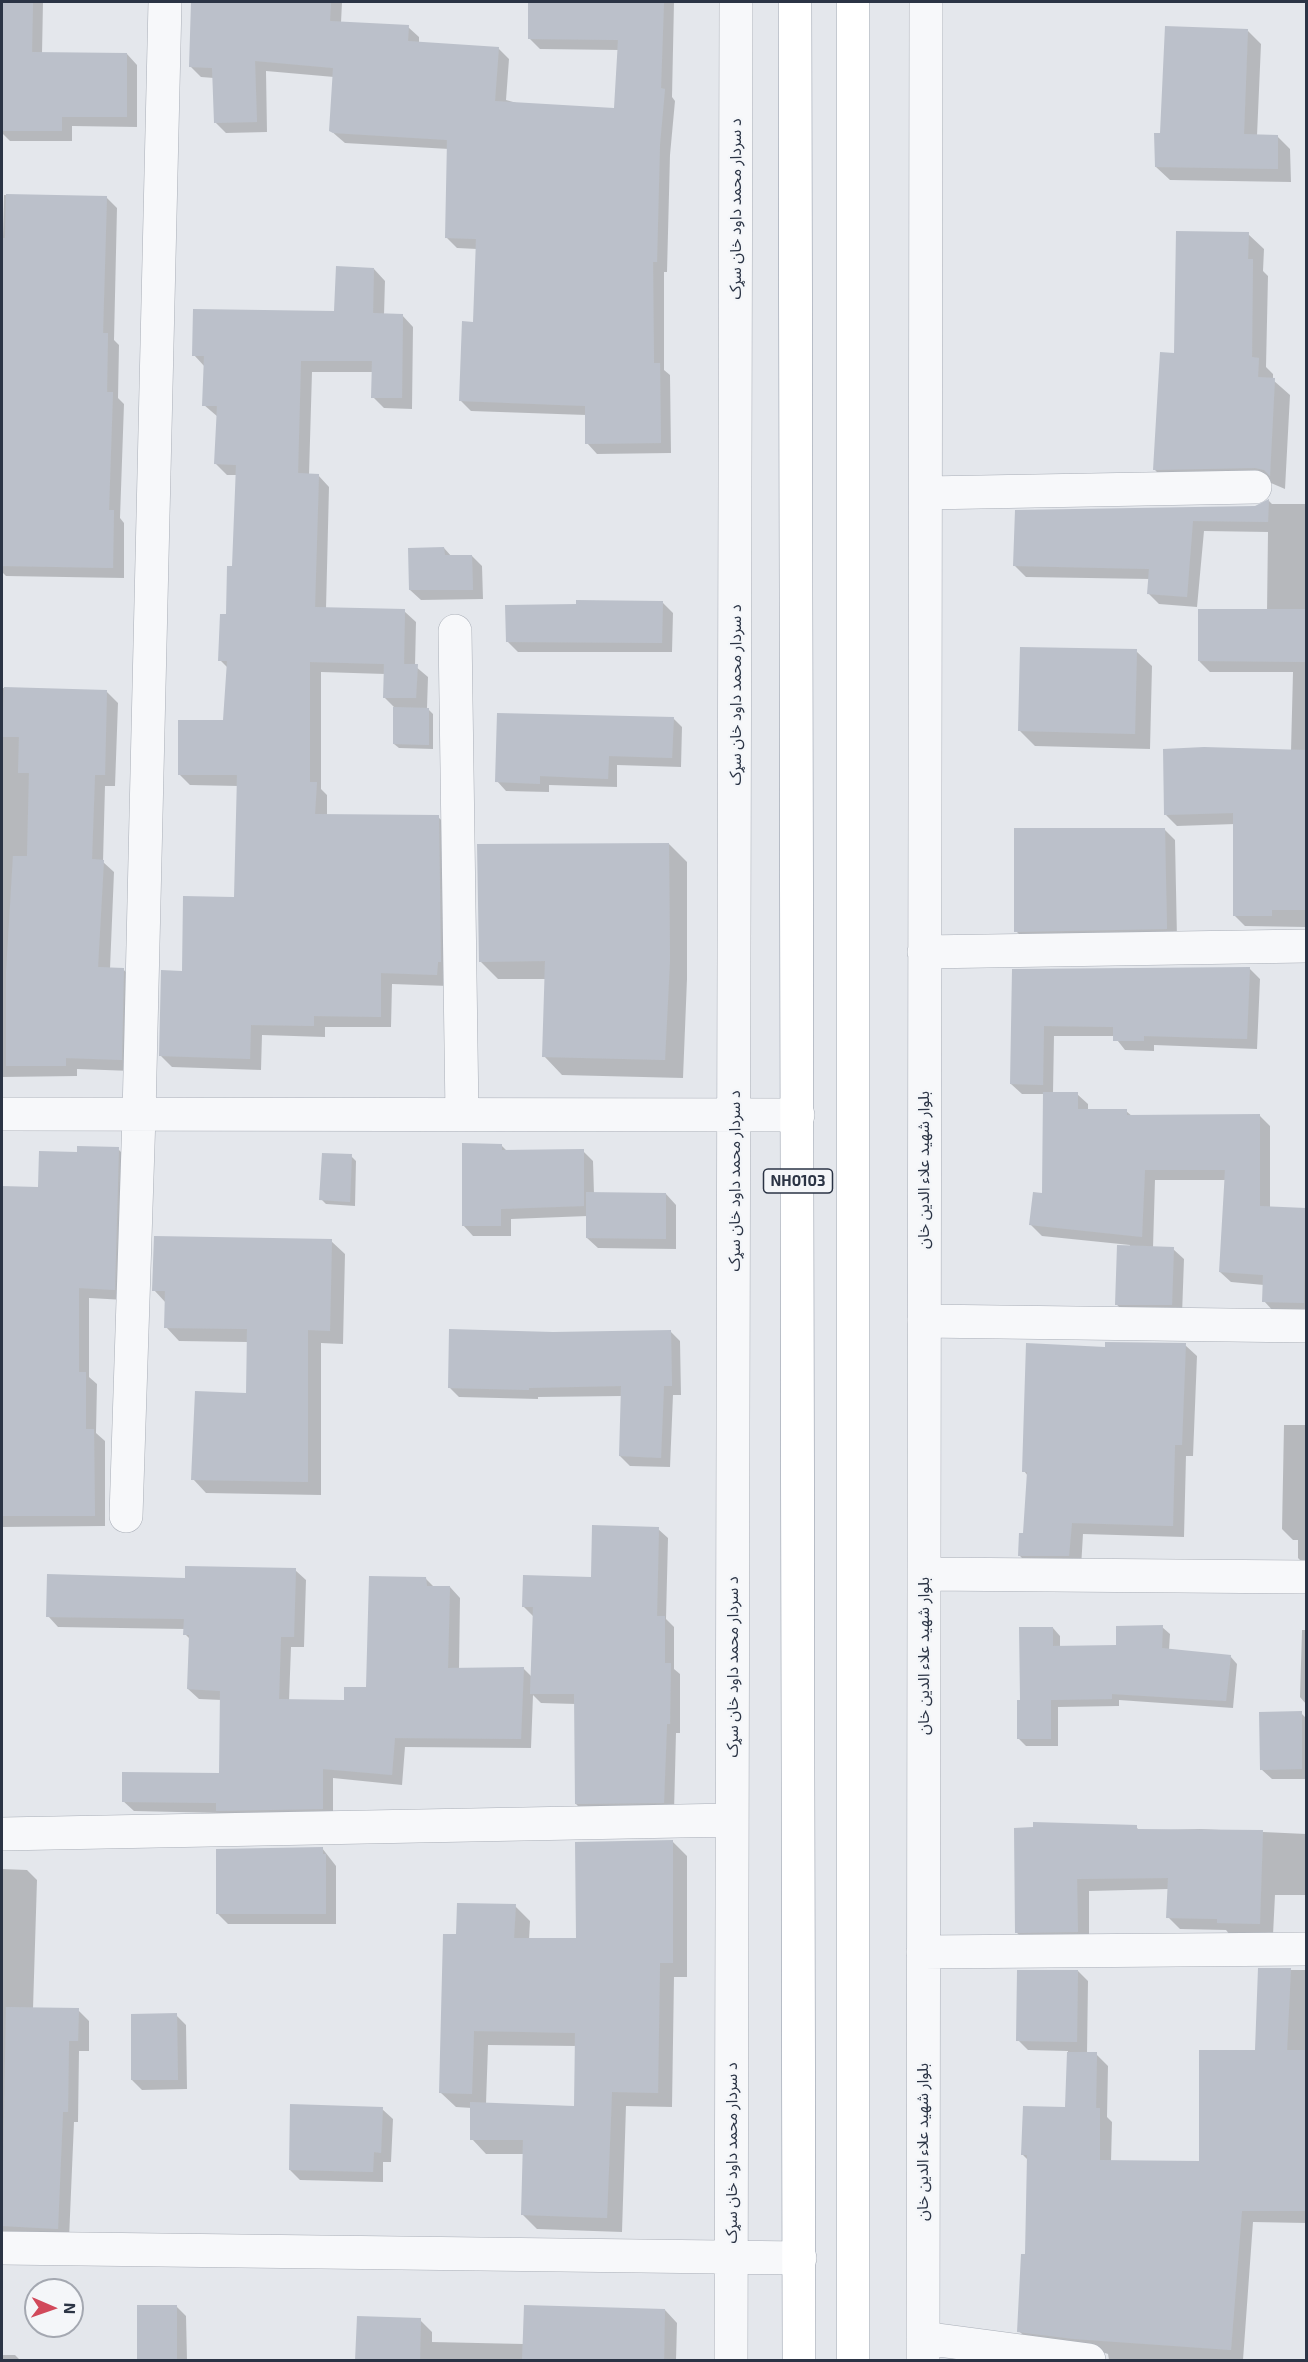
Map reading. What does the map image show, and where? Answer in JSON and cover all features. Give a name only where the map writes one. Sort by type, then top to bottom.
[{"type":"highway","name":"NH0103","points":[[795,2],[800,2361]]},
{"type":"highway","name":"NH0103","points":[[853,2],[853,2361]]},
{"type":"street","points":[[126,1516],[165,2]]},
{"type":"street","name":"د سردار محمد داود خان سړک","points":[[731,2361],[736,2]]},
{"type":"street","points":[[926,2],[924,952],[1306,946]]},
{"type":"street","points":[[926,493],[1256,487]]},
{"type":"street","points":[[454,631],[462,1114]]},
{"type":"street","name":"بلوار شهید علاء الدین خان","points":[[923,2349],[924,952]]},
{"type":"street","points":[[2,1114],[735,1113],[798,1115]]},
{"type":"street","points":[[924,1321],[1306,1326]]},
{"type":"street","points":[[924,1574],[1306,1577]]},
{"type":"street","points":[[2,1834],[732,1820]]},
{"type":"street","points":[[923,1952],[1306,1949]]},
{"type":"street","points":[[2,2248],[731,2259],[800,2258]]},
{"type":"street","points":[[923,2349],[1089,2361]]},
{"type":"building","points":[[2,2],[33,2],[32,52],[127,53],[127,117],[62,117],[62,131],[2,131]]},
{"type":"building","points":[[191,2],[331,2],[330,21],[409,25],[408,41],[499,47],[495,101],[614,108],[618,40],[528,39],[528,2],[664,2],[661,88],[665,89],[660,144],[657,262],[653,262],[654,363],[660,363],[661,443],[585,444],[585,406],[459,401],[462,321],[473,322],[476,239],[445,238],[447,140],[333,133],[329,131],[333,68],[255,61],[257,122],[214,123],[212,68],[189,67]]},
{"type":"building","points":[[1165,26],[1248,29],[1244,134],[1278,135],[1278,169],[1155,167],[1154,133],[1160,133]]},
{"type":"building","points":[[6,194],[107,196],[103,333],[108,333],[107,392],[113,392],[109,510],[114,510],[113,568],[2,566],[2,238],[5,238]]},
{"type":"building","points":[[1176,231],[1249,232],[1248,259],[1253,259],[1252,357],[1259,358],[1258,377],[1275,378],[1270,476],[1264,470],[1255,468],[1153,470],[1160,352],[1174,353]]},
{"type":"building","points":[[336,266],[374,268],[373,313],[403,314],[402,398],[371,398],[372,361],[301,361],[298,473],[319,474],[315,607],[405,609],[404,664],[418,664],[416,698],[383,698],[384,664],[310,662],[310,782],[317,782],[315,814],[439,815],[441,962],[438,962],[437,975],[381,973],[381,1017],[314,1016],[314,1026],[251,1025],[250,1059],[159,1056],[161,970],[182,971],[183,896],[234,897],[237,775],[178,775],[178,720],[223,720],[227,661],[218,661],[220,614],[226,614],[227,566],[232,566],[236,465],[214,464],[217,406],[202,406],[204,356],[192,356],[193,309],[334,311]]},
{"type":"building","points":[[1269,499],[1268,522],[1193,521],[1187,597],[1147,594],[1149,569],[1013,566],[1015,510],[1255,506]]},
{"type":"building","points":[[444,547],[445,555],[472,555],[473,590],[409,590],[408,548]]},
{"type":"building","points":[[576,600],[663,601],[662,643],[506,642],[505,605],[576,604]]},
{"type":"building","points":[[1198,609],[1306,609],[1306,662],[1198,661]]},
{"type":"building","points":[[1020,647],[1137,649],[1135,734],[1018,731]]},
{"type":"building","points":[[4,687],[107,690],[105,775],[95,775],[92,859],[104,860],[98,967],[124,968],[122,1060],[66,1058],[66,1066],[6,1066],[6,973],[13,856],[27,856],[29,773],[18,773],[19,737],[2,737]]},
{"type":"building","points":[[393,707],[429,708],[429,745],[393,744]]},
{"type":"building","points":[[497,713],[674,717],[672,758],[609,756],[608,779],[540,776],[540,784],[495,782]]},
{"type":"building","points":[[1204,747],[1306,750],[1306,910],[1272,910],[1272,916],[1233,916],[1233,813],[1164,815],[1163,749]]},
{"type":"building","points":[[1014,828],[1165,828],[1167,929],[1014,932]]},
{"type":"building","points":[[669,843],[670,960],[665,1060],[542,1057],[545,961],[479,962],[477,844]]},
{"type":"building","points":[[1250,967],[1247,1039],[1144,1036],[1144,1041],[1113,1041],[1113,1027],[1044,1026],[1043,1085],[1010,1084],[1012,969]]},
{"type":"building","points":[[1043,1092],[1078,1092],[1078,1109],[1127,1109],[1127,1115],[1260,1114],[1260,1206],[1306,1208],[1304,1303],[1262,1302],[1263,1275],[1219,1272],[1225,1170],[1145,1170],[1142,1237],[1029,1225],[1033,1192],[1042,1193]]},
{"type":"building","points":[[462,1143],[502,1144],[502,1150],[584,1149],[584,1206],[501,1209],[501,1226],[462,1226]]},
{"type":"building","points":[[77,1146],[119,1147],[115,1290],[79,1288],[79,1372],[86,1372],[86,1429],[94,1429],[95,1516],[2,1516],[2,1186],[38,1187],[39,1151],[77,1152]]},
{"type":"building","points":[[322,1153],[352,1154],[350,1202],[319,1200]]},
{"type":"building","points":[[586,1192],[666,1193],[666,1239],[586,1238]]},
{"type":"building","points":[[154,1236],[332,1239],[330,1331],[308,1330],[308,1482],[191,1480],[195,1391],[246,1393],[247,1329],[164,1328],[165,1291],[152,1291]]},
{"type":"building","points":[[1117,1245],[1174,1247],[1172,1305],[1115,1305]]},
{"type":"building","points":[[449,1329],[553,1332],[671,1330],[672,1386],[664,1386],[661,1458],[619,1456],[621,1386],[529,1388],[529,1390],[448,1388]]},
{"type":"building","points":[[1105,1342],[1186,1343],[1182,1445],[1175,1445],[1173,1526],[1072,1523],[1069,1556],[1018,1556],[1019,1533],[1023,1533],[1027,1472],[1022,1472],[1026,1343],[1105,1347]]},
{"type":"building","points":[[592,1525],[659,1527],[657,1616],[665,1616],[665,1663],[671,1663],[670,1724],[667,1724],[664,1803],[575,1804],[574,1694],[530,1694],[533,1607],[522,1607],[523,1575],[591,1577]]},
{"type":"building","points":[[185,1566],[296,1568],[294,1637],[281,1637],[279,1699],[344,1700],[344,1687],[366,1687],[369,1576],[426,1577],[427,1586],[450,1586],[448,1668],[524,1667],[521,1739],[395,1738],[392,1775],[323,1769],[323,1809],[216,1811],[216,1803],[122,1802],[122,1772],[219,1773],[220,1691],[187,1689],[189,1635],[183,1635],[184,1619],[46,1617],[47,1574],[185,1578]]},
{"type":"building","points":[[1163,1625],[1162,1648],[1231,1655],[1226,1701],[1112,1694],[1112,1699],[1051,1700],[1051,1739],[1017,1739],[1017,1700],[1020,1700],[1019,1627],[1053,1627],[1053,1646],[1116,1645],[1116,1626]]},
{"type":"building","points":[[1302,1711],[1302,1769],[1260,1770],[1259,1712]]},
{"type":"building","points":[[1033,1822],[1137,1825],[1137,1829],[1263,1830],[1260,1924],[1217,1923],[1217,1919],[1166,1918],[1168,1878],[1077,1879],[1078,1932],[1015,1933],[1014,1828],[1033,1827]]},
{"type":"building","points":[[673,1840],[673,1963],[660,1963],[658,2093],[612,2092],[607,2218],[521,2215],[523,2140],[470,2140],[470,2102],[574,2106],[575,2033],[474,2031],[472,2094],[439,2093],[443,1934],[456,1934],[457,1903],[516,1904],[514,1938],[576,1938],[575,1842]]},
{"type":"building","points":[[323,1847],[323,1854],[326,1854],[326,1914],[216,1914],[216,1849]]},
{"type":"building","points":[[1258,1968],[1291,1968],[1287,2050],[1306,2050],[1306,2211],[1242,2211],[1231,2350],[1074,2339],[1017,2332],[1021,2254],[1025,2254],[1027,2155],[1021,2155],[1023,2106],[1065,2107],[1067,2052],[1097,2052],[1096,2108],[1100,2108],[1100,2160],[1199,2161],[1199,2050],[1255,2050]]},
{"type":"building","points":[[1017,1970],[1078,1970],[1077,2042],[1016,2041]]},
{"type":"building","points":[[6,2007],[79,2008],[78,2041],[69,2041],[68,2112],[63,2112],[58,2229],[2,2226]]},
{"type":"building","points":[[177,2013],[178,2080],[131,2080],[131,2014]]},
{"type":"building","points":[[290,2104],[383,2107],[381,2153],[374,2152],[373,2172],[289,2170]]},
{"type":"building","points":[[137,2305],[177,2305],[177,2361],[137,2361]]},
{"type":"building","points":[[524,2305],[665,2309],[664,2361],[522,2361]]},
{"type":"building","points":[[357,2316],[421,2318],[420,2361],[355,2361]]}]
